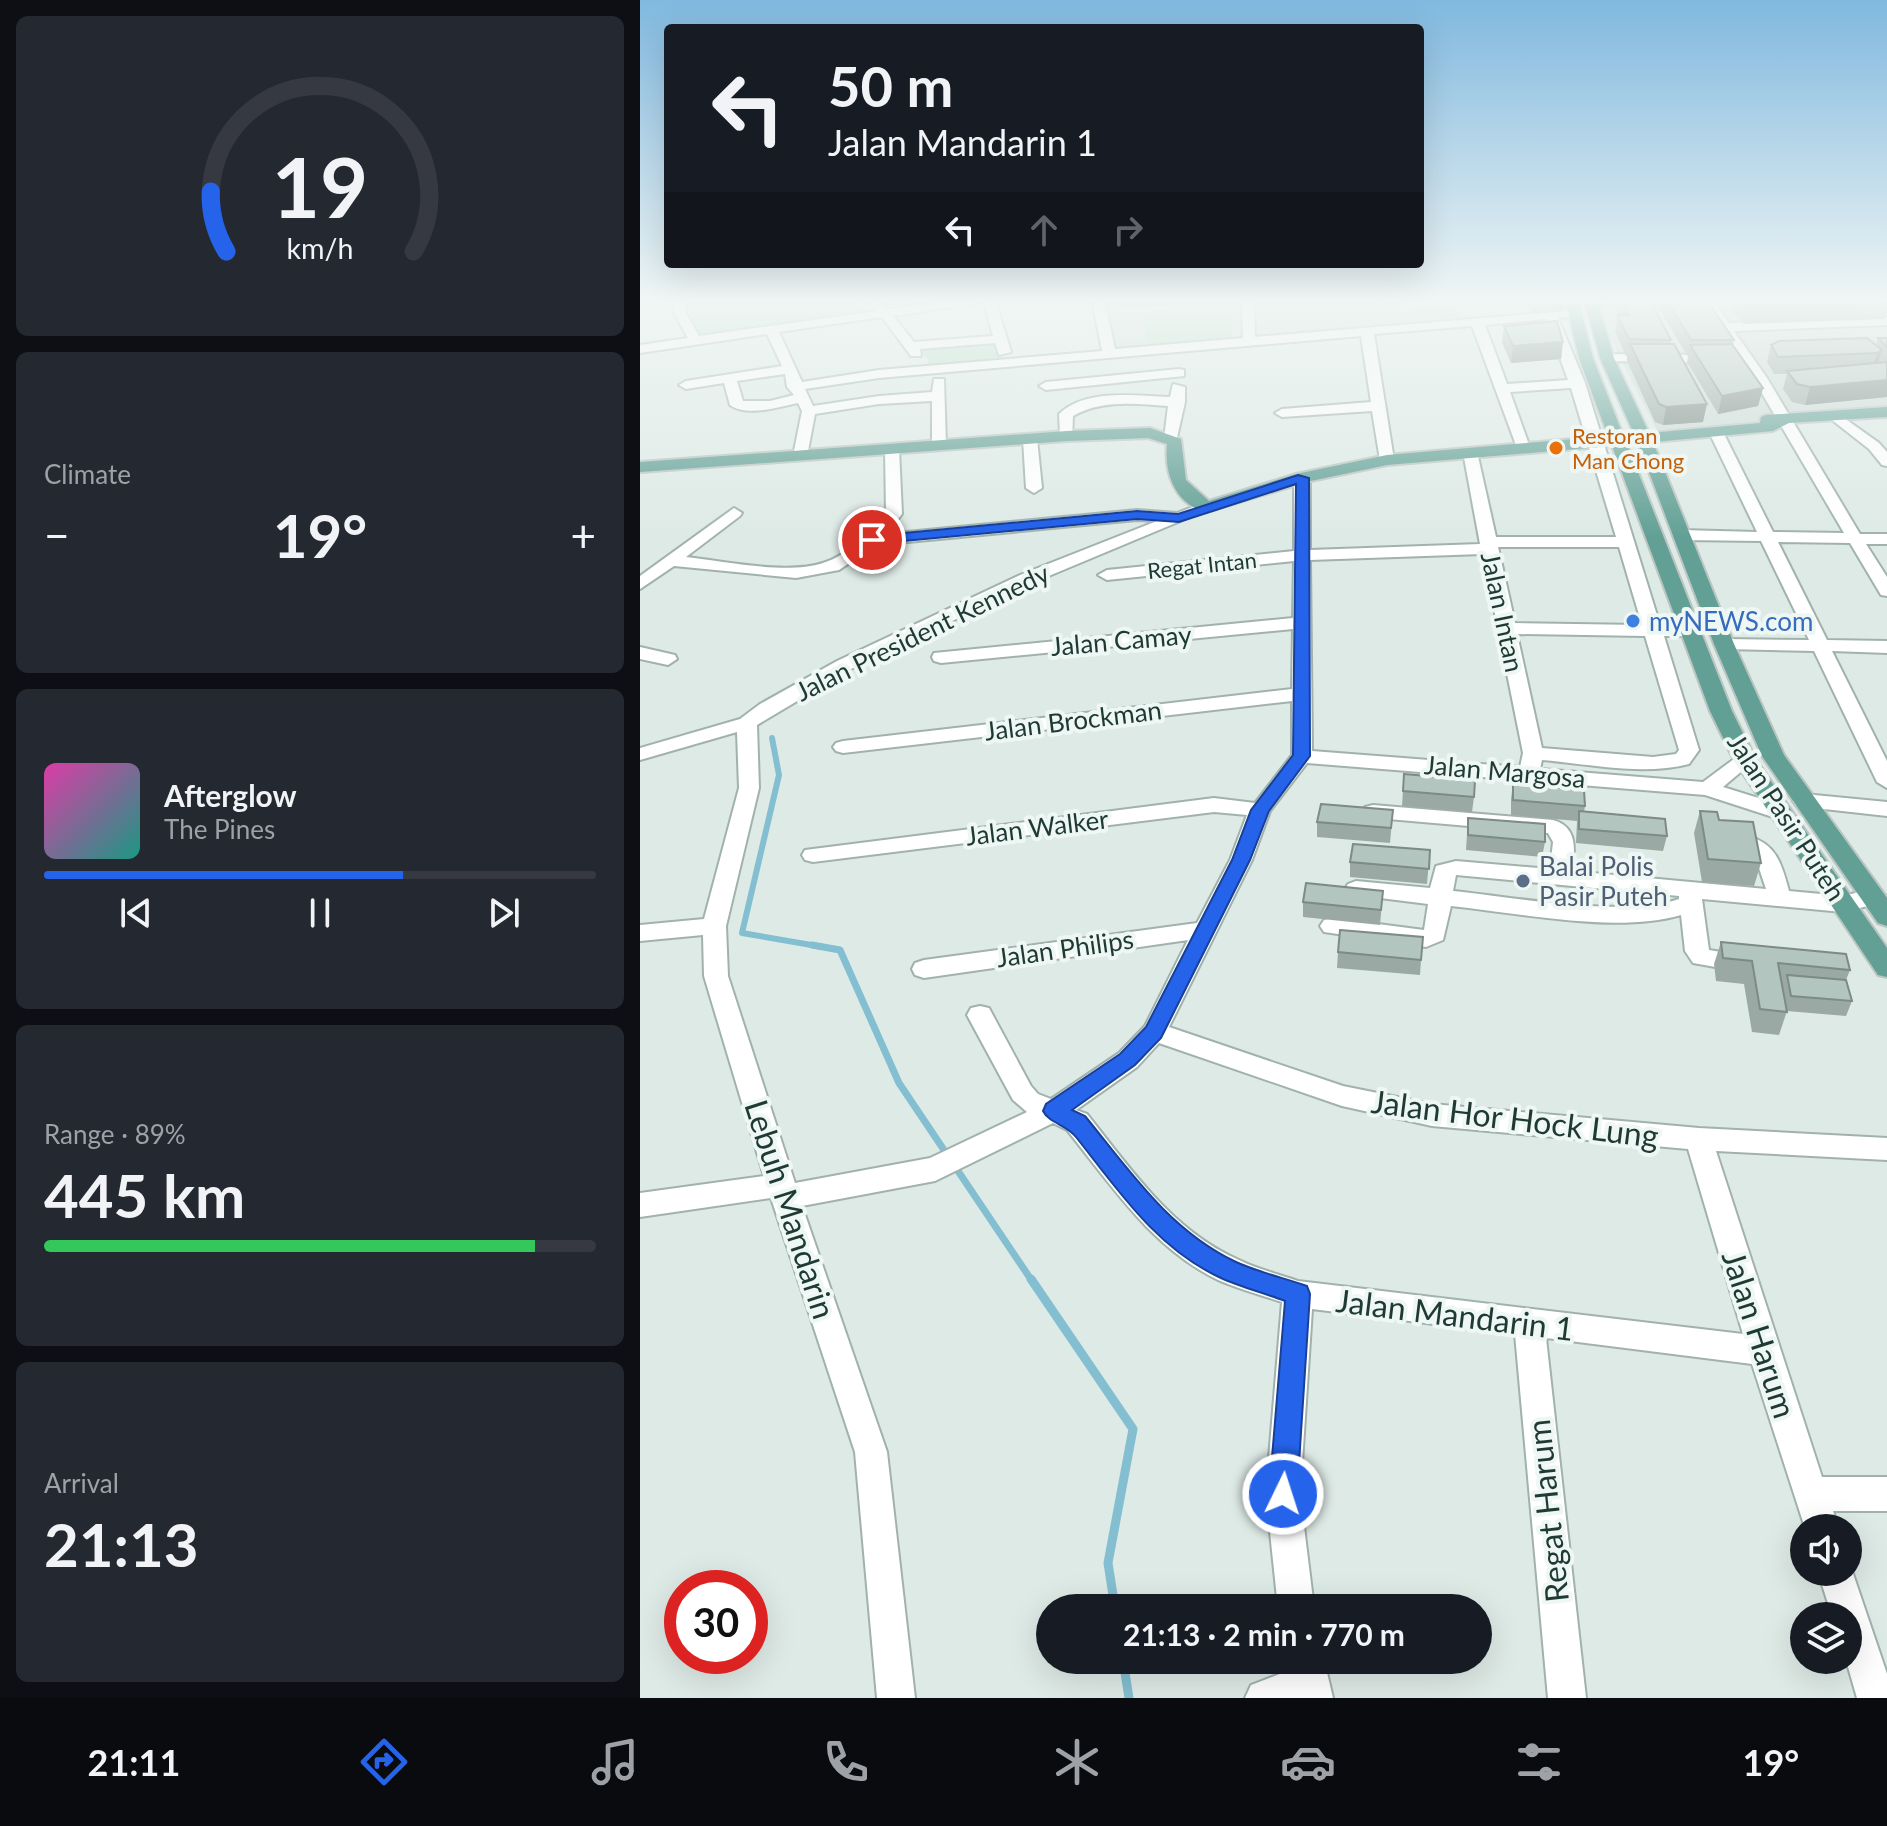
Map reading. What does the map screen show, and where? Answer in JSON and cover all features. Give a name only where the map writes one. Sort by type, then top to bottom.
[{"type":"main road","name":"Jalan Pasir Puteh","points":[[1594,378],[1721,711],[1745,760],[1887,968]]},
{"type":"main road","name":"Jalan Pasir Puteh","points":[[1616,378],[1773,756],[1880,907]]},
{"type":"main road","points":[[640,467],[1067,436],[1150,433],[1175,442],[1172,469],[1177,485],[1206,507],[1302,478],[1387,460],[1618,438],[1714,424],[1773,426],[1783,421],[1887,412]]},
{"type":"main road","points":[[1470,452],[1521,442],[1595,440]]},
{"type":"street","points":[[686,385],[734,378]]},
{"type":"street","points":[[792,378],[801,398],[800,456]]},
{"type":"street","points":[[730,379],[737,405],[770,405],[892,378]]},
{"type":"street","points":[[939,378],[939,446]]},
{"type":"street","points":[[1046,386],[1125,378]]},
{"type":"street","points":[[1171,439],[1179,378]]},
{"type":"street","points":[[1374,378],[1387,460]]},
{"type":"street","points":[[1499,378],[1521,442]]},
{"type":"street","points":[[1531,762],[1653,763],[1682,760],[1689,750],[1576,378]]},
{"type":"street","points":[[1760,378],[1887,591]]},
{"type":"street","points":[[1503,388],[1578,383]]},
{"type":"street","points":[[801,398],[879,400],[939,396]]},
{"type":"street","points":[[1067,436],[1066,414],[1075,407],[1099,403],[1178,402]]},
{"type":"street","points":[[1282,413],[1378,406]]},
{"type":"street","points":[[1837,417],[1874,446],[1887,462]]},
{"type":"street","points":[[1714,424],[1764,537],[1887,782]]},
{"type":"street","points":[[1030,439],[1034,488]]},
{"type":"street","points":[[671,561],[796,573],[833,566],[872,540],[894,514],[892,449]]},
{"type":"street","name":"Jalan Intan","points":[[1470,452],[1531,762]]},
{"type":"street","points":[[640,1205],[784,1191],[935,1169],[1054,1111],[1128,1060],[1154,1032],[1241,860],[1260,810],[1302,756],[1302,478]]},
{"type":"street","name":"Jalan President Kennedy","points":[[640,754],[747,723],[767,708],[844,665],[1026,579],[1206,507]]},
{"type":"street","points":[[640,584],[734,513]]},
{"type":"street","points":[[872,540],[1137,515],[1179,518]]},
{"type":"street","points":[[1681,535],[1887,539]]},
{"type":"street","name":"Regat Intan","points":[[1107,575],[1301,555],[1488,545],[1627,542]]},
{"type":"street","name":"Jalan Camay","points":[[941,657],[1300,623]]},
{"type":"street","points":[[1507,628],[1691,631]]},
{"type":"street","points":[[1724,644],[1887,647]]},
{"type":"street","points":[[640,653],[668,659]]},
{"type":"street","name":"Jalan Brockman","points":[[843,747],[1303,694]]},
{"type":"street","name":"Lebuh Mandarin","points":[[747,723],[749,788],[714,926],[716,976],[871,1452],[896,1698]]},
{"type":"street","name":"Jalan Margosa","points":[[1302,756],[1531,762],[1707,789],[1779,812]]},
{"type":"street","points":[[1707,789],[1745,760]]},
{"type":"street","points":[[1804,801],[1887,809]]},
{"type":"street","name":"Jalan Walker","points":[[813,855],[1214,805],[1260,810]]},
{"type":"street","points":[[1373,812],[1553,827],[1561,831],[1565,838],[1560,876]]},
{"type":"street","points":[[1730,839],[1755,843],[1762,848],[1780,899]]},
{"type":"street","points":[[1332,926],[1426,939],[1435,934],[1444,871],[1456,868],[1560,876],[1691,897],[1780,899],[1880,907]]},
{"type":"street","points":[[1339,887],[1646,914],[1679,909],[1691,897]]},
{"type":"street","points":[[1691,897],[1697,951],[1701,957],[1768,967]]},
{"type":"street","points":[[640,933],[714,926]]},
{"type":"street","name":"Jalan Philips","points":[[924,969],[1205,931]]},
{"type":"street","name":"Jalan Mandarin 1","points":[[980,1015],[1029,1101],[1077,1122],[1146,1208],[1173,1235],[1228,1270],[1298,1294],[1763,1351]]},
{"type":"street","name":"Jalan Hor Hock Lung","points":[[1154,1032],[1342,1096],[1382,1107],[1432,1115],[1699,1139],[1887,1149]]},
{"type":"street","name":"Jalan Harum","points":[[1699,1139],[1763,1351],[1818,1514]]},
{"type":"street","points":[[1294,1594],[1283,1494],[1298,1294]]},
{"type":"street","name":"Regat Harum","points":[[1529,1324],[1567,1698]]},
{"type":"street","points":[[1812,1494],[1887,1494]]},
{"type":"street","points":[[1840,1586],[1876,1698]]},
{"type":"street","points":[[1264,1698],[1310,1680]]},
{"type":"shaded area","points":[[1631,378],[1887,378],[1887,410],[1657,430]]},
{"type":"building","points":[[1647,378],[1693,378],[1707,404],[1666,407],[1659,404]]},
{"type":"building","points":[[1711,378],[1756,378],[1763,388],[1722,396]]},
{"type":"building","points":[[1793,378],[1887,378],[1810,387],[1797,384]]},
{"type":"building","points":[[1404,774],[1475,780],[1474,797],[1403,791]]},
{"type":"building","points":[[1513,784],[1584,790],[1585,806],[1513,800]]},
{"type":"building","points":[[1321,804],[1393,810],[1391,828],[1317,822]]},
{"type":"building","points":[[1579,811],[1665,819],[1667,836],[1579,829]]},
{"type":"building","points":[[1700,811],[1717,812],[1719,820],[1753,822],[1761,863],[1708,859]]},
{"type":"building","points":[[1468,818],[1545,824],[1545,842],[1468,835]]},
{"type":"building","points":[[1353,844],[1430,850],[1429,869],[1350,862]]},
{"type":"building","points":[[1306,883],[1383,891],[1381,910],[1303,902]]},
{"type":"building","points":[[1340,930],[1423,937],[1421,960],[1338,952]]},
{"type":"building","points":[[1721,942],[1846,954],[1850,970],[1778,963],[1787,1012],[1760,1009],[1752,961],[1723,958]]},
{"type":"building","points":[[1787,975],[1846,980],[1852,1001],[1791,996]]},
{"type":"waterway","points":[[772,738],[779,775],[742,933],[823,947]]},
{"type":"waterway","points":[[812,945],[840,950],[899,1083],[948,1156]]},
{"type":"waterway","points":[[954,1165],[1032,1281]]},
{"type":"waterway","points":[[1031,1279],[1133,1429],[1108,1563],[1113,1594]]},
{"type":"waterway","points":[[1125,1674],[1129,1698]]},
{"type":"place","name":"Restoran Man Chong","points":[[1556,448]]},
{"type":"place","name":"myNEWS.com","points":[[1633,621]]},
{"type":"place","name":"Balai Polis Pasir Puteh","points":[[1523,881]]},
{"type":"route","points":[[872,540],[1137,515],[1179,518],[1302,478],[1302,756],[1260,810],[1241,860],[1154,1032],[1128,1060],[1054,1111],[1077,1122],[1146,1208],[1173,1235],[1228,1270],[1298,1294],[1283,1494]]}]
